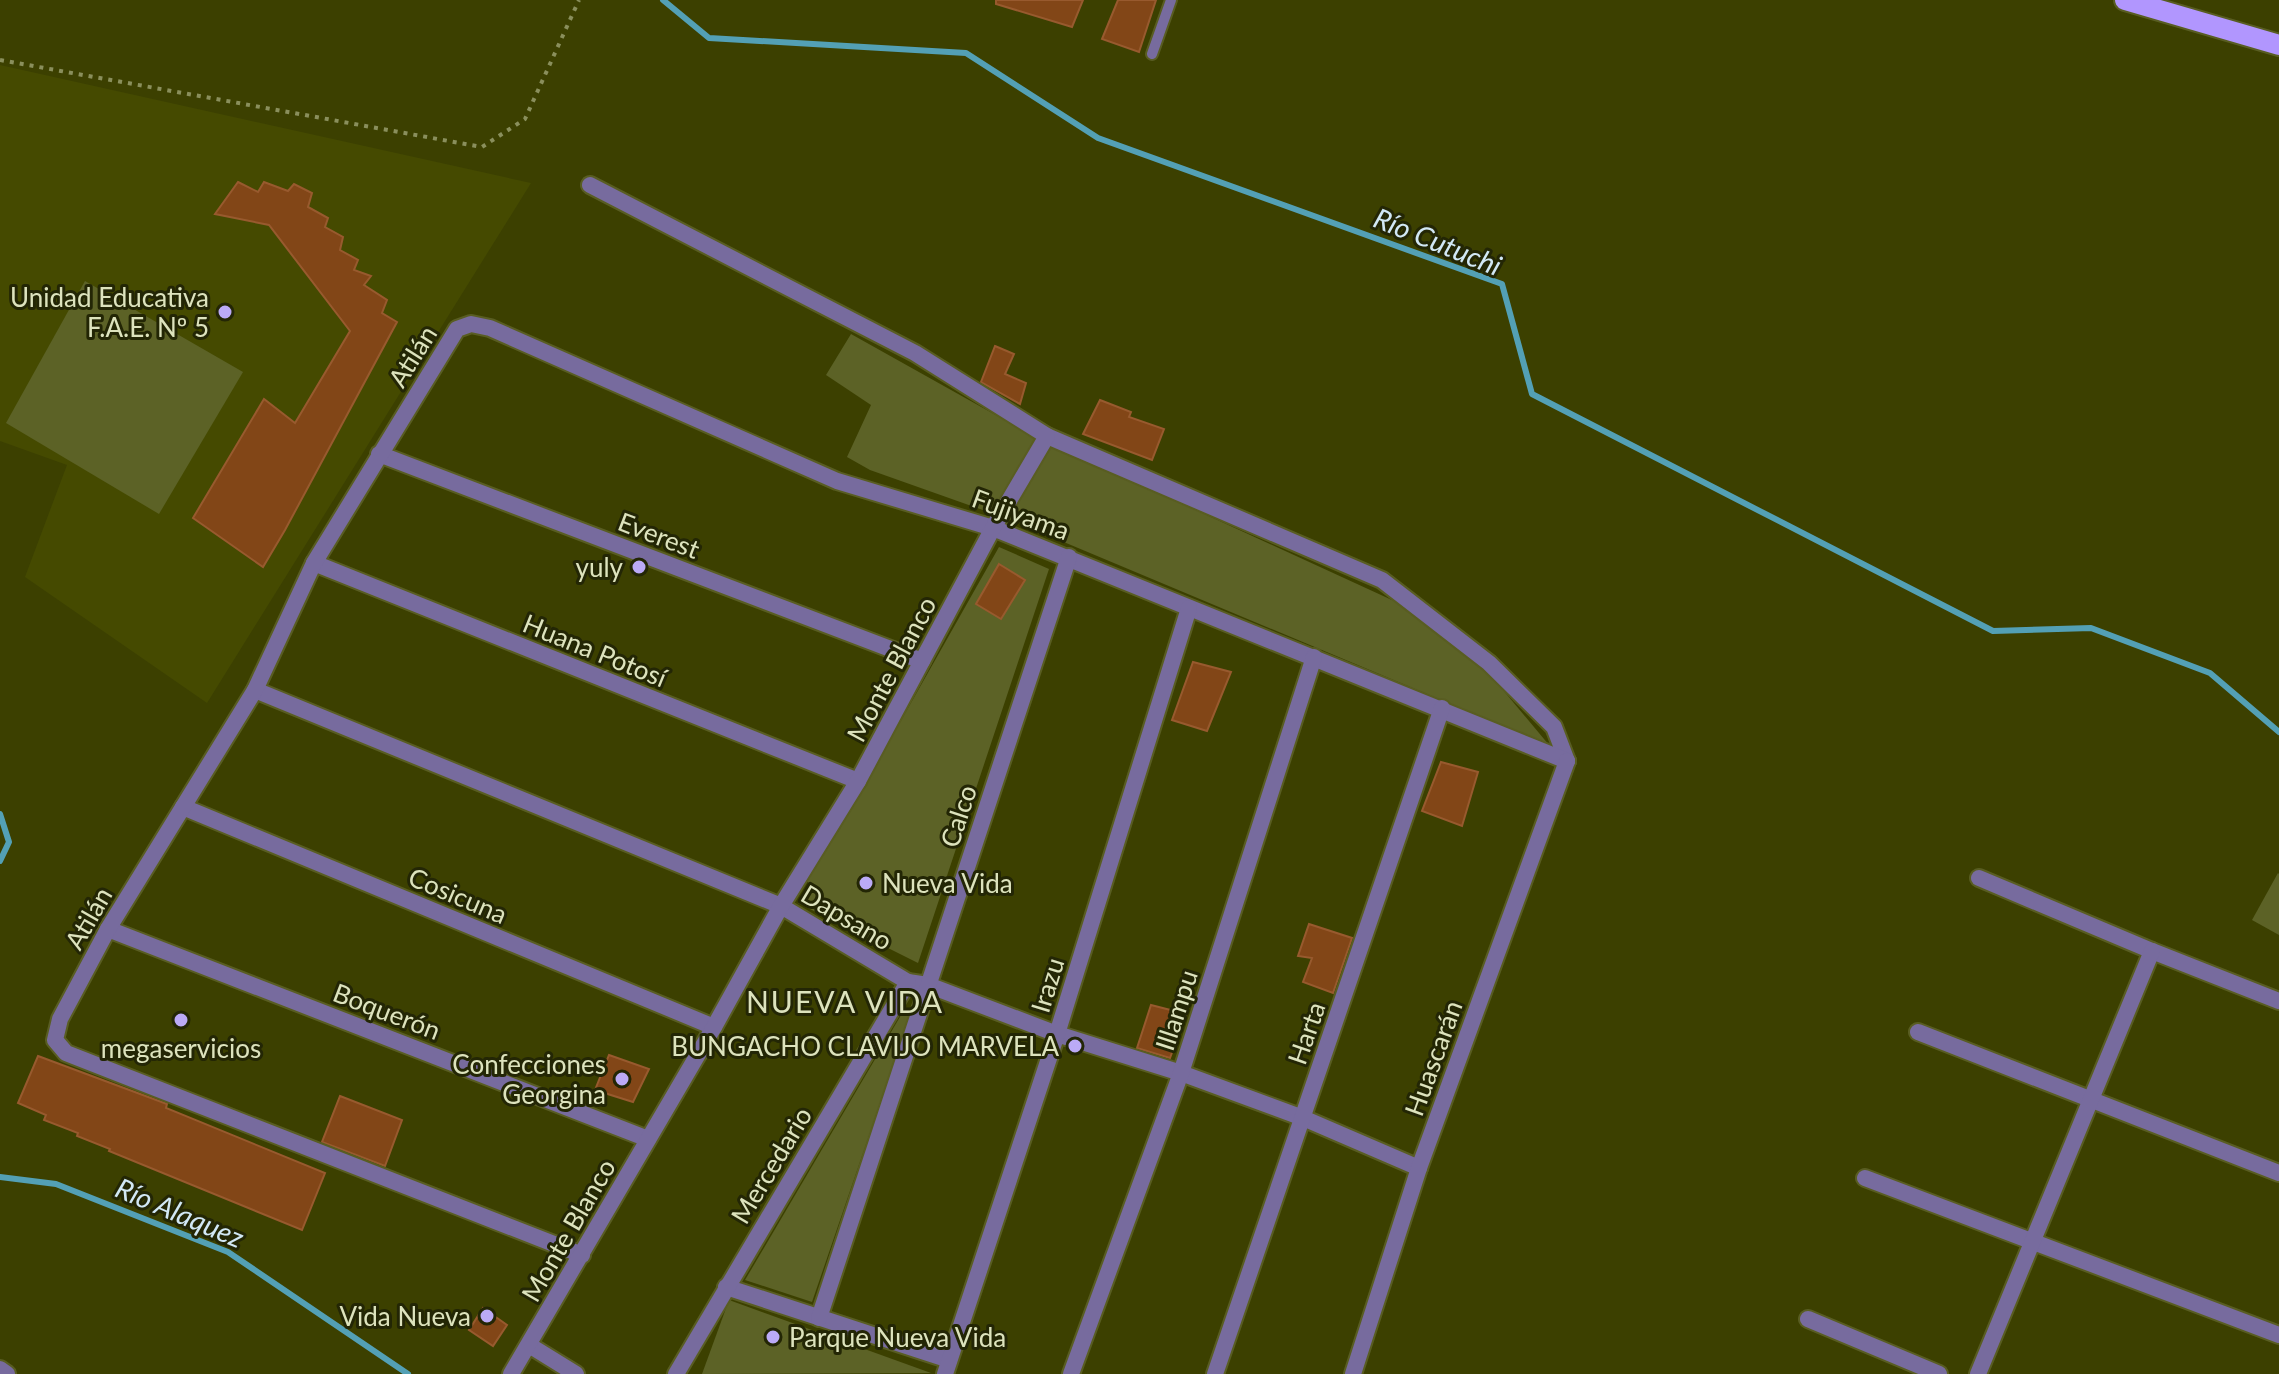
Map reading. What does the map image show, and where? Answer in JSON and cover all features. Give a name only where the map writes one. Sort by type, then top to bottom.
[{"type":"main road","points":[[2125,0],[2279,45]]},
{"type":"street","points":[[590,185],[915,353],[1047,436],[1382,580],[1489,663],[1554,727],[1567,761]]},
{"type":"street","name":"Fujiyama","points":[[457,329],[471,324],[490,328],[837,481],[993,528],[1069,557],[1567,761]]},
{"type":"street","name":"Atilán","points":[[457,329],[314,563],[255,690],[108,929],[60,1019],[55,1040],[66,1053],[582,1255]]},
{"type":"street","name":"Monte Blanco","points":[[511,1374],[714,1027],[781,906],[858,781],[993,528],[1047,436]]},
{"type":"street","name":"Everest","points":[[379,454],[922,661]]},
{"type":"street","name":"Calco","points":[[819,1318],[1069,557]]},
{"type":"street","name":"Huana Potosí","points":[[314,563],[858,781]]},
{"type":"street","name":"Irazu","points":[[947,1367],[1057,1034],[1189,608]]},
{"type":"street","name":"Illampu","points":[[1071,1374],[1181,1073],[1314,657]]},
{"type":"street","name":"Dapsano","points":[[255,690],[781,906],[908,982],[928,985],[1057,1034],[1181,1073],[1303,1118],[1419,1168]]},
{"type":"street","name":"Harta","points":[[1215,1374],[1442,708]]},
{"type":"street","name":"Huascarán","points":[[1353,1374],[1419,1168],[1567,761]]},
{"type":"street","name":"Cosicuna","points":[[183,807],[714,1027]]},
{"type":"street","points":[[1979,878],[2279,1001]]},
{"type":"street","name":"Boquerón","points":[[108,929],[648,1139]]},
{"type":"street","points":[[1978,1374],[2152,951]]},
{"type":"street","name":"Mercedario","points":[[676,1374],[908,982]]},
{"type":"street","points":[[1918,1032],[2279,1173]]},
{"type":"street","points":[[1865,1178],[2279,1335]]},
{"type":"street","points":[[726,1287],[819,1318],[947,1367]]},
{"type":"street","points":[[1808,1319],[1939,1374]]},
{"type":"street","points":[[529,1345],[576,1374]]},
{"type":"street","points":[[0,1369],[7,1374]]},
{"type":"lane","points":[[1152,54],[1171,0]]},
{"type":"path","points":[[0,60],[482,147],[525,119],[579,0]]},
{"type":"shaded area","name":"Unidad Educativa F.A.E. Nº 5","points":[[0,65],[531,183],[207,703],[25,577],[67,465],[0,441]]},
{"type":"green space","points":[[85,281],[243,372],[159,514],[6,423]]},
{"type":"green space","points":[[851,334],[1028,433],[1405,606],[1488,672],[1549,745],[1011,520],[870,470],[847,457],[871,405],[826,375]]},
{"type":"green space","points":[[999,547],[1049,569],[918,963],[798,903],[809,883],[806,881],[838,832]]},
{"type":"green space","points":[[2279,874],[2279,935],[2252,920]]},
{"type":"green space","points":[[904,1010],[911,1013],[812,1302],[745,1280]]},
{"type":"green space","name":"Parque Nueva Vida","points":[[729,1300],[931,1373],[702,1374]]},
{"type":"building","points":[[996,0],[1083,0],[1072,27],[996,4]]},
{"type":"building","points":[[1118,0],[1156,0],[1139,52],[1102,39]]},
{"type":"building","points":[[238,182],[258,192],[264,182],[288,191],[294,184],[312,193],[308,207],[328,218],[325,227],[343,237],[340,250],[358,260],[354,270],[371,276],[364,285],[387,300],[382,313],[397,322],[263,567],[193,518],[264,399],[295,423],[350,331],[269,225],[215,214]]},
{"type":"building","points":[[995,346],[1014,354],[1005,374],[1026,383],[1020,404],[981,382]]},
{"type":"building","points":[[1100,400],[1131,412],[1129,417],[1164,429],[1152,460],[1083,434]]},
{"type":"building","points":[[999,564],[1025,580],[1001,619],[976,604]]},
{"type":"building","points":[[1193,662],[1231,672],[1207,731],[1172,720]]},
{"type":"building","points":[[1441,762],[1478,772],[1462,826],[1422,811]]},
{"type":"building","points":[[1309,924],[1352,938],[1333,993],[1303,982],[1312,958],[1298,956]]},
{"type":"building","points":[[1151,1005],[1186,1014],[1170,1058],[1137,1048]]},
{"type":"building","name":"Confecciones Georgina","points":[[609,1055],[649,1069],[633,1102],[595,1090]]},
{"type":"building","points":[[38,1056],[167,1104],[166,1108],[325,1173],[302,1230],[109,1151],[77,1136],[78,1133],[44,1120],[46,1115],[18,1103]]},
{"type":"building","points":[[340,1096],[402,1120],[385,1166],[322,1142]]},
{"type":"building","points":[[483,1308],[507,1325],[493,1346],[469,1330]]},
{"type":"waterway","name":"Río Cutuchi","points":[[663,0],[709,38],[966,53],[1098,138],[1502,284],[1532,394],[1993,631],[2091,628],[2210,673],[2279,732]]},
{"type":"waterway","name":"Río Alaquez","points":[[0,814],[9,842],[0,861]]},
{"type":"waterway","name":"Río Alaquez","points":[[0,1177],[56,1184],[228,1252],[408,1374]]},
{"type":"place","name":"Unidad Educativa F.A.E. Nº 5","points":[[225,312]]},
{"type":"place","name":"yuly","points":[[639,567]]},
{"type":"place","name":"Nueva Vida","points":[[866,883]]},
{"type":"place","name":"megaservicios","points":[[181,1020]]},
{"type":"place","name":"BUNGACHO CLAVIJO MARVELA","points":[[1075,1046]]},
{"type":"place","name":"Confecciones Georgina","points":[[622,1079]]},
{"type":"place","name":"Vida Nueva","points":[[487,1316]]},
{"type":"place","name":"Parque Nueva Vida","points":[[773,1337]]},
{"type":"district","name":"NUEVA VIDA","points":[[845,1001]]}]
